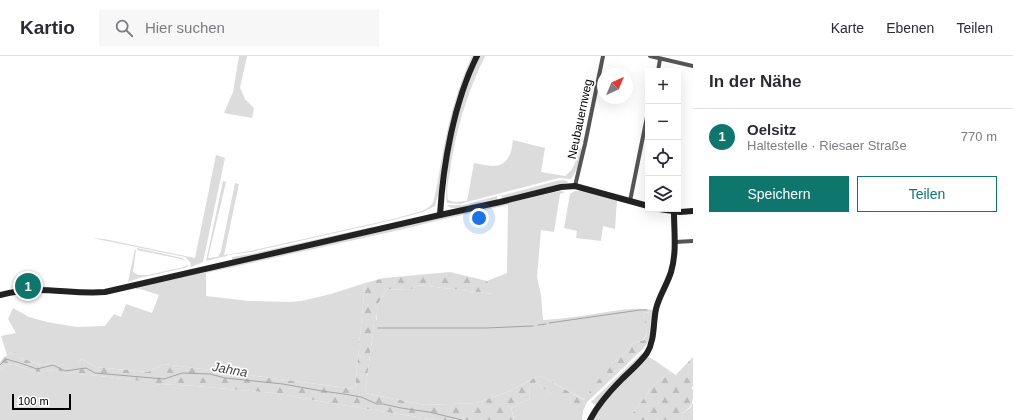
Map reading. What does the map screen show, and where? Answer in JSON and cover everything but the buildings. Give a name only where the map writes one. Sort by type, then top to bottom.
[{"type":"main road","points":[[440,215],[442,188],[453,126],[466,84],[478,56]]},
{"type":"main road","points":[[0,295],[22,290],[99,293],[561,187],[575,186],[645,205]]},
{"type":"main road","points":[[681,212],[693,211]]},
{"type":"main road","points":[[590,420],[607,395],[647,353],[653,334],[656,307],[673,264],[675,242],[674,212]]},
{"type":"street","name":"Neubauernweg","points":[[575,186],[603,56]]},
{"type":"street","points":[[650,56],[693,66]]},
{"type":"street","points":[[658,68],[660,59]]},
{"type":"street","points":[[630,201],[645,127]]},
{"type":"street","points":[[675,242],[693,241]]},
{"type":"green space","points":[[239,56],[247,56],[240,88],[245,99],[254,108],[252,118],[224,113],[233,92]]},
{"type":"green space","points":[[472,56],[475,56],[435,206],[423,212],[393,220],[206,261],[223,181],[226,182],[208,258],[218,257],[221,251],[235,183],[239,184],[224,255],[250,251],[393,219],[422,211],[429,207],[433,203],[450,119],[462,80]]},
{"type":"green space","points":[[480,56],[485,56],[467,98],[455,142],[447,193],[448,200],[454,202],[467,201],[474,163],[489,166],[502,164],[506,161],[510,154],[513,140],[545,148],[541,172],[565,176],[571,171],[575,164],[579,148],[582,149],[577,168],[571,179],[559,178],[460,204],[447,203],[446,193],[448,166],[453,138],[464,96]]},
{"type":"green space","points":[[216,155],[225,158],[203,262],[191,267],[190,262],[185,257],[92,238],[104,239],[195,258]]},
{"type":"green space","points":[[563,180],[569,182],[504,199],[501,196],[556,181]]},
{"type":"green space","points":[[560,191],[565,192],[560,194],[554,232],[541,230],[537,277],[541,295],[543,320],[626,309],[653,310],[653,313],[643,312],[647,333],[643,340],[631,344],[622,356],[612,363],[609,376],[617,370],[622,369],[587,402],[583,411],[582,420],[514,420],[511,407],[530,399],[529,387],[536,382],[548,392],[560,398],[585,400],[541,376],[534,378],[510,391],[476,403],[425,405],[365,393],[374,328],[373,325],[377,319],[378,304],[387,289],[410,290],[419,285],[493,294],[487,281],[507,273],[508,205],[206,273],[206,296],[249,301],[301,301],[331,294],[365,283],[355,389],[164,364],[148,372],[96,367],[82,359],[78,363],[42,365],[21,358],[12,353],[7,355],[1,336],[16,333],[8,319],[13,308],[29,317],[47,322],[77,327],[105,326],[114,314],[121,317],[126,304],[152,313],[159,295],[136,289],[136,287],[205,273],[206,271]]},
{"type":"green space","points":[[575,191],[584,191],[617,200],[615,229],[603,226],[601,241],[576,238],[577,231],[564,228],[570,194]]},
{"type":"green space","points":[[497,196],[497,201],[461,208],[451,208],[447,205],[463,205]]},
{"type":"green space","points":[[372,227],[373,229],[232,260],[232,257]]},
{"type":"green space","points":[[137,248],[182,258],[186,262],[181,259],[137,250]]},
{"type":"green space","points":[[135,249],[133,272],[138,275],[147,275],[184,267],[187,265],[186,262],[188,266],[185,268],[139,278],[128,282]]},
{"type":"green space","points":[[450,272],[487,281],[494,294],[419,285],[410,290],[387,289],[378,304],[376,322],[373,325],[374,328],[365,393],[425,405],[476,403],[510,391],[534,378],[541,376],[586,401],[584,405],[575,407],[548,392],[536,382],[529,387],[530,399],[511,407],[514,420],[436,420],[274,393],[160,384],[142,388],[140,381],[66,373],[56,370],[37,372],[13,364],[7,365],[0,370],[0,363],[2,359],[9,354],[17,353],[21,358],[42,365],[78,363],[82,359],[96,367],[148,372],[164,364],[355,389],[365,283],[384,278]]},
{"type":"green space","points":[[643,312],[653,313],[651,334],[648,342],[643,349],[622,369],[617,370],[609,376],[590,395],[590,391],[612,363],[622,356],[631,344],[644,340],[647,333]]},
{"type":"green space","points":[[641,354],[643,354],[595,405],[591,402]]},
{"type":"green space","points":[[647,356],[670,371],[653,386],[632,414],[632,420],[592,420],[608,396]]},
{"type":"green space","points":[[693,357],[693,386],[691,388],[693,390],[692,404],[681,414],[683,417],[681,420],[632,420],[632,414],[653,386],[670,371],[676,375]]},
{"type":"green space","points":[[13,364],[37,372],[56,370],[66,373],[140,381],[152,387],[160,384],[274,393],[436,420],[0,420],[0,370],[7,365]]},
{"type":"green space","points":[[693,403],[693,420],[681,420],[683,417],[681,414],[690,408]]},
{"type":"waterway","points":[[549,323],[647,310]]},
{"type":"waterway","points":[[538,325],[546,324]]},
{"type":"waterway","points":[[378,328],[486,328],[533,326]]},
{"type":"waterway","name":"Jahna","points":[[0,365],[6,359],[37,369],[53,365],[65,371],[86,368],[95,373],[164,379],[182,373],[210,374],[225,378],[283,384],[361,397],[377,404],[429,412],[462,420]]},
{"type":"place","name":"Oelsitz","points":[[28,286]]}]
